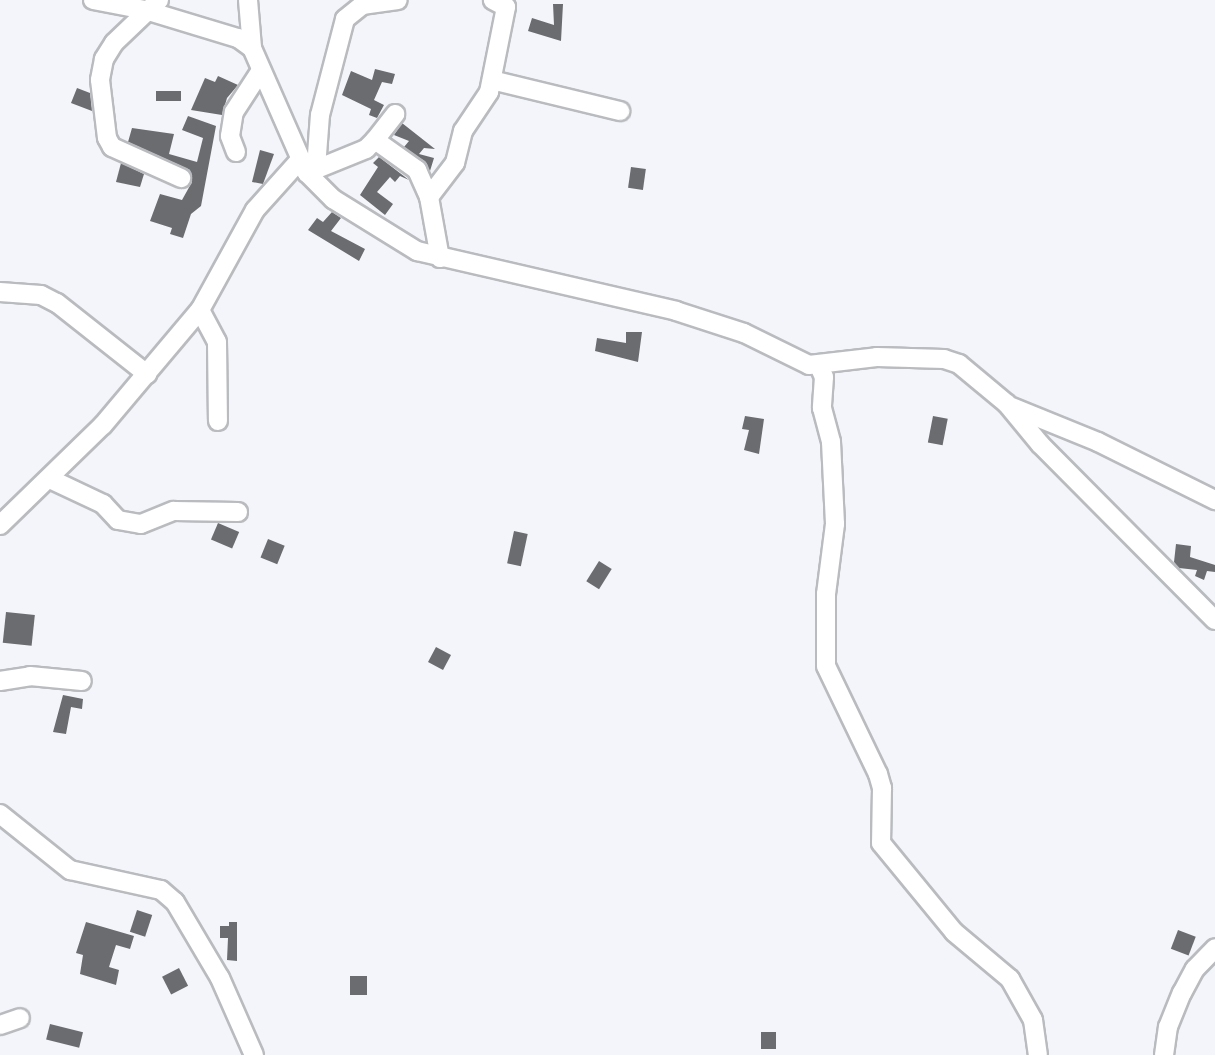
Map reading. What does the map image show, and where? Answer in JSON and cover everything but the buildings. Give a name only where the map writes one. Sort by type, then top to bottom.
[{"type":"street","points":[[93,0],[152,5],[238,38],[252,48]]},
{"type":"street","points":[[248,0],[252,48],[260,72],[308,167],[333,199],[372,226],[417,251],[440,258],[676,311],[744,333],[796,362],[819,366],[877,357],[944,359],[973,374],[1007,404],[1058,463],[1215,620]]},
{"type":"street","points":[[308,167],[345,19],[362,5],[398,0]]},
{"type":"street","points":[[429,197],[455,163],[463,131],[492,80],[506,7],[493,0]]},
{"type":"street","points":[[152,5],[104,59],[100,80],[108,144],[181,178]]},
{"type":"street","points":[[236,152],[230,136],[234,112],[260,72]]},
{"type":"street","points":[[492,80],[620,111]]},
{"type":"street","points":[[0,525],[51,479],[200,310],[256,210],[308,167],[366,149],[395,114]]},
{"type":"street","points":[[375,140],[414,167],[429,197],[440,258]]},
{"type":"street","points":[[0,292],[41,295],[57,303],[147,373]]},
{"type":"street","points":[[200,310],[216,337],[218,421]]},
{"type":"street","points":[[819,366],[831,442],[835,524],[826,594],[826,666],[878,774],[882,788],[881,843],[954,932],[1010,979],[1033,1020],[1038,1055]]},
{"type":"street","points":[[1007,404],[1098,442],[1215,500]]},
{"type":"street","points":[[51,479],[103,504],[118,520],[141,524],[174,511],[238,512]]},
{"type":"street","points":[[0,681],[30,676],[82,681]]},
{"type":"street","points":[[0,814],[70,870],[161,890],[175,902],[220,978],[254,1055]]},
{"type":"street","points":[[1164,1055],[1168,1027],[1182,993],[1195,969],[1215,948]]},
{"type":"street","points":[[0,1025],[20,1018]]}]
